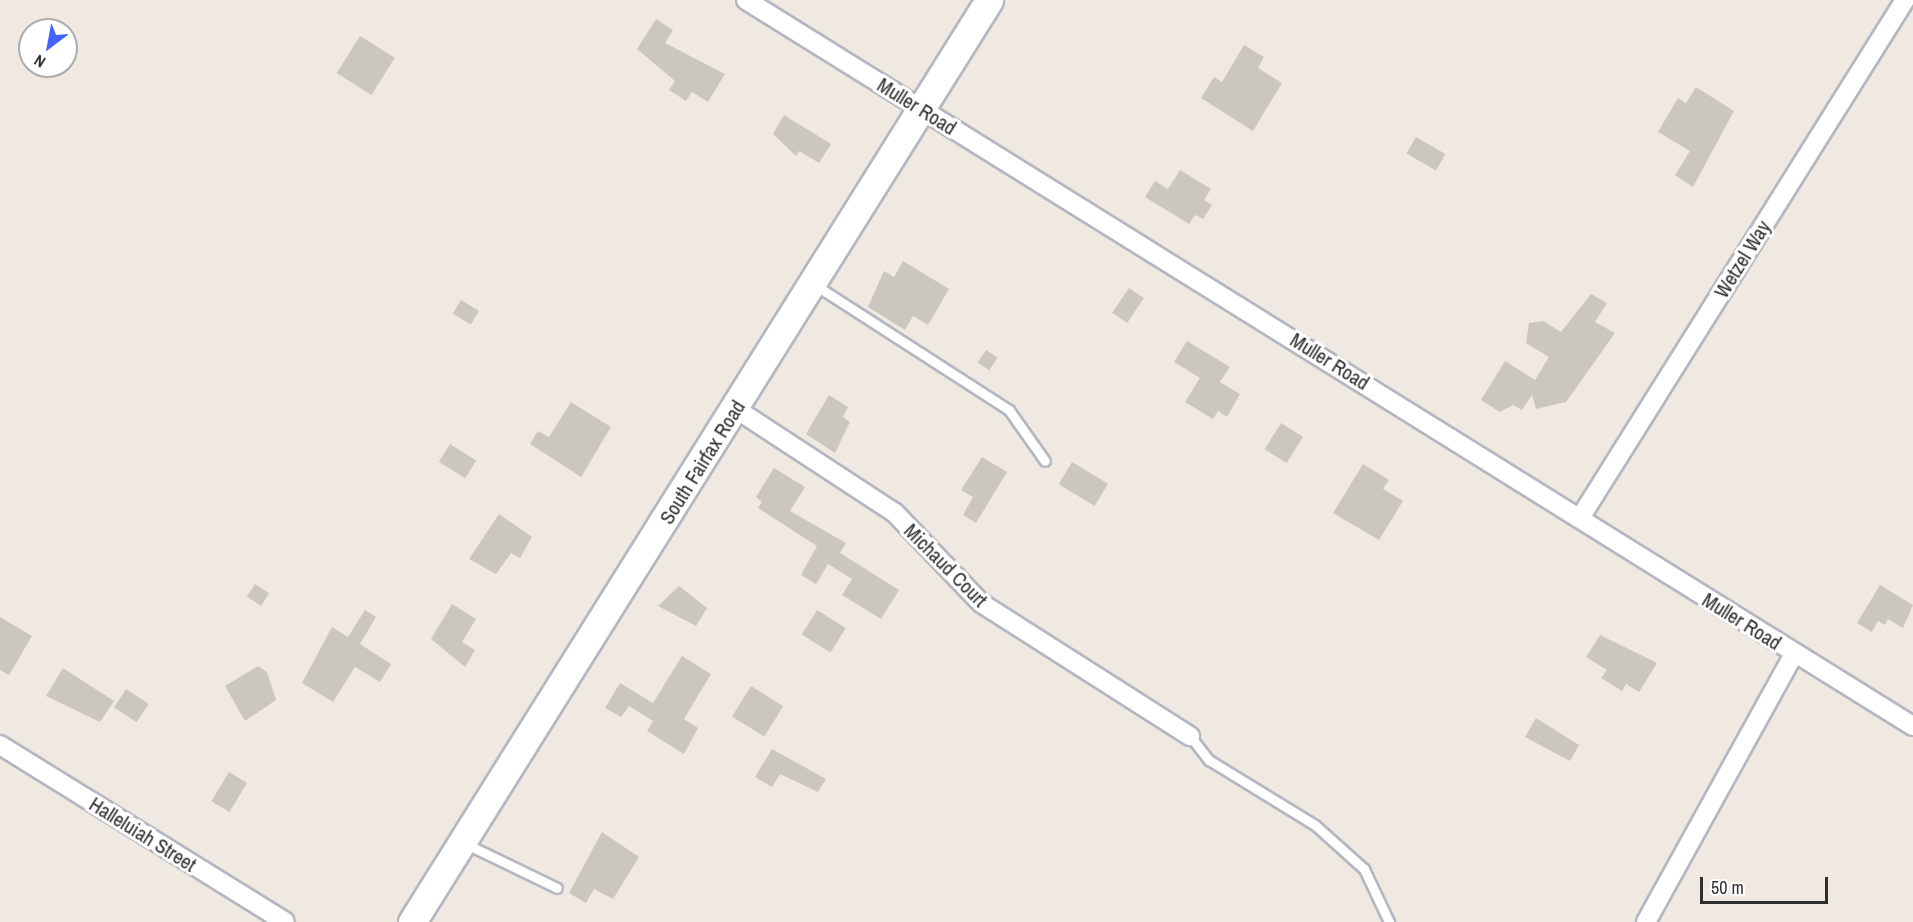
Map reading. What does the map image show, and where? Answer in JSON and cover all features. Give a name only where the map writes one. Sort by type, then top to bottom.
[{"type":"street","name":"Muller Road","points":[[746,0],[1913,726]]},
{"type":"street","name":"South Fairfax Road","points":[[412,922],[736,409],[989,0]]},
{"type":"street","name":"Wetzel Way","points":[[1580,518],[1905,0]]},
{"type":"street","name":"Michaud Court","points":[[736,409],[895,513],[981,603],[1190,736]]},
{"type":"street","points":[[1646,922],[1794,654]]},
{"type":"street","name":"Halleluiah Street","points":[[0,745],[285,922]]},
{"type":"lane","points":[[813,284],[1009,410],[1046,461]]},
{"type":"lane","points":[[1190,736],[1209,760],[1315,825],[1364,869],[1389,922]]},
{"type":"lane","points":[[462,842],[557,888]]},
{"type":"building","points":[[656,19],[673,30],[665,43],[725,74],[708,102],[692,92],[686,101],[669,90],[675,81],[637,49]]},
{"type":"building","points":[[360,36],[395,58],[371,95],[337,73]]},
{"type":"building","points":[[1244,45],[1264,57],[1258,68],[1282,83],[1253,131],[1201,98],[1214,77],[1222,82]]},
{"type":"building","points":[[1696,87],[1734,111],[1693,187],[1675,175],[1690,151],[1658,132],[1678,98],[1686,103]]},
{"type":"building","points":[[784,115],[831,144],[819,163],[799,151],[796,156],[773,134]]},
{"type":"building","points":[[1416,137],[1445,154],[1436,170],[1406,153]]},
{"type":"building","points":[[1180,170],[1211,189],[1204,200],[1212,205],[1203,219],[1195,215],[1189,224],[1145,197],[1155,181],[1168,189]]},
{"type":"building","points":[[903,261],[949,289],[928,325],[913,316],[905,330],[868,307],[884,271],[894,277]]},
{"type":"building","points":[[1129,288],[1144,298],[1127,323],[1112,313]]},
{"type":"building","points":[[1591,294],[1607,303],[1595,322],[1615,333],[1566,402],[1536,409],[1532,395],[1522,410],[1513,405],[1500,412],[1481,400],[1505,361],[1535,380],[1549,357],[1526,343],[1529,323],[1543,321],[1561,332]]},
{"type":"building","points":[[461,300],[479,311],[471,325],[453,314]]},
{"type":"building","points":[[1187,341],[1230,367],[1220,382],[1240,394],[1227,417],[1218,411],[1213,419],[1185,402],[1200,378],[1174,362]]},
{"type":"building","points":[[986,350],[998,358],[989,370],[978,362]]},
{"type":"building","points":[[829,395],[848,407],[843,417],[850,422],[835,453],[806,434]]},
{"type":"building","points":[[571,402],[611,427],[581,477],[530,444],[538,431],[549,437]]},
{"type":"building","points":[[1281,423],[1303,437],[1287,463],[1265,449]]},
{"type":"building","points":[[450,444],[476,460],[465,478],[439,462]]},
{"type":"building","points":[[982,457],[1007,472],[976,523],[963,515],[973,497],[961,490]]},
{"type":"building","points":[[1072,462],[1108,484],[1095,506],[1059,484]]},
{"type":"building","points":[[1363,464],[1389,480],[1383,489],[1403,501],[1379,540],[1333,513]]},
{"type":"building","points":[[774,468],[805,487],[790,511],[846,543],[840,553],[899,590],[881,619],[842,595],[852,579],[828,564],[816,584],[801,575],[817,546],[758,508],[762,502],[756,497]]},
{"type":"building","points":[[499,514],[532,537],[520,558],[511,553],[496,574],[469,559]]},
{"type":"building","points":[[255,584],[269,593],[261,606],[247,597]]},
{"type":"building","points":[[1880,585],[1913,605],[1903,628],[1888,619],[1885,625],[1878,621],[1872,632],[1857,623]]},
{"type":"building","points":[[679,586],[707,608],[696,626],[658,606]]},
{"type":"building","points":[[452,604],[476,619],[462,642],[475,650],[465,667],[431,639]]},
{"type":"building","points":[[365,610],[376,617],[360,644],[391,664],[380,682],[355,667],[333,702],[302,683],[332,627],[348,637]]},
{"type":"building","points":[[817,610],[846,628],[830,653],[802,635]]},
{"type":"building","points":[[0,617],[32,636],[9,675],[0,670]]},
{"type":"building","points":[[1600,635],[1657,663],[1639,692],[1626,684],[1622,691],[1601,678],[1607,670],[1586,657]]},
{"type":"building","points":[[682,656],[711,674],[684,719],[698,728],[684,754],[647,731],[653,721],[629,706],[621,717],[605,708],[620,683],[653,703]]},
{"type":"building","points":[[258,666],[267,672],[276,700],[245,721],[225,686]]},
{"type":"building","points":[[63,668],[114,701],[100,722],[46,696]]},
{"type":"building","points":[[751,686],[783,706],[764,737],[732,717]]},
{"type":"building","points":[[126,689],[149,704],[137,722],[114,707]]},
{"type":"building","points":[[1536,718],[1579,745],[1570,761],[1525,737]]},
{"type":"building","points":[[772,749],[826,779],[818,792],[780,774],[772,787],[755,777]]},
{"type":"building","points":[[229,772],[247,783],[229,812],[211,801]]},
{"type":"building","points":[[602,832],[639,857],[613,899],[594,889],[586,903],[569,893]]}]
